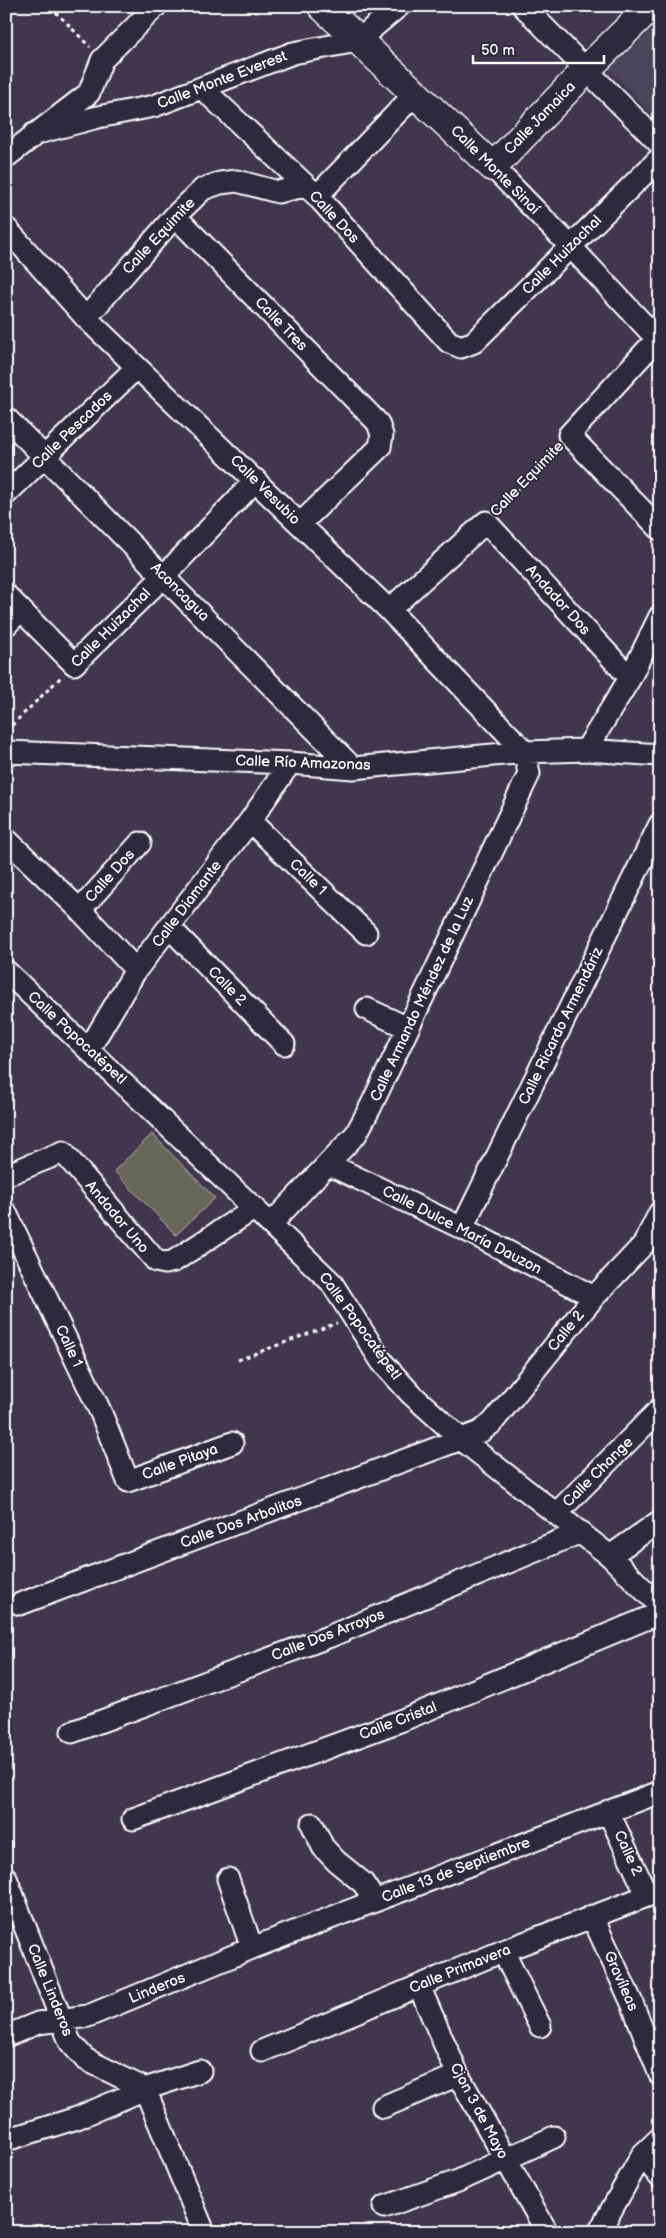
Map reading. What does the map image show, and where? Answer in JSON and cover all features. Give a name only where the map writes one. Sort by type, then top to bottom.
[{"type":"main road","name":"Calle Monte Sinaí","points":[[322,6],[493,167]]},
{"type":"main road","name":"Calle Jamaica","points":[[493,167],[585,71],[651,6]]},
{"type":"street","points":[[6,157],[89,93],[102,60],[156,6]]},
{"type":"street","name":"Calle Monte Everest","points":[[34,134],[98,117],[154,106],[203,89],[293,53],[357,41],[399,6]]},
{"type":"street","points":[[523,6],[585,71],[660,144]]},
{"type":"street","name":"Calle Dos","points":[[203,89],[311,191],[449,342],[461,347]]},
{"type":"street","points":[[89,93],[98,117]]},
{"type":"street","points":[[311,191],[416,93]]},
{"type":"street","name":"Calle Huizachal","points":[[461,347],[474,342],[660,158]]},
{"type":"street","name":"Calle Monte Sinaí","points":[[493,167],[571,247],[658,341]]},
{"type":"street","name":"Calle Equimite","points":[[86,318],[176,216],[203,189],[220,183],[237,182],[278,192],[311,191]]},
{"type":"street","name":"Calle Tres","points":[[176,216],[378,423],[382,435],[380,447],[300,524]]},
{"type":"street","name":"Calle Vesubio","points":[[6,228],[86,318],[256,480],[388,610],[525,752]]},
{"type":"street","name":"Calle Equimite","points":[[569,435],[658,341]]},
{"type":"street","name":"Calle Pescados","points":[[6,494],[137,367]]},
{"type":"street","name":"Aconcagua","points":[[6,418],[353,768]]},
{"type":"street","points":[[569,435],[660,530]]},
{"type":"street","name":"Calle Huizachal","points":[[74,664],[164,576],[256,480]]},
{"type":"street","name":"Calle Equimite","points":[[388,610],[486,522]]},
{"type":"street","name":"Andador Dos","points":[[486,522],[630,678]]},
{"type":"street","points":[[6,595],[74,664]]},
{"type":"street","points":[[6,626],[21,610]]},
{"type":"street","points":[[586,750],[630,678],[658,622]]},
{"type":"street","name":"Calle Río Amazonas","points":[[6,752],[290,763],[353,768],[525,752],[586,750],[660,755]]},
{"type":"street","name":"Calle Armando Méndez de la Luz","points":[[272,1223],[356,1134],[529,774],[525,752]]},
{"type":"street","name":"Calle Diamante","points":[[89,1049],[136,970],[250,821],[290,763]]},
{"type":"street","name":"Calle 1","points":[[250,821],[366,933]]},
{"type":"street","name":"Calle Ricardo Armendáriz","points":[[462,1228],[660,824]]},
{"type":"street","points":[[6,839],[80,910],[136,970]]},
{"type":"street","name":"Calle Dos","points":[[80,910],[140,843]]},
{"type":"street","name":"Calle 2","points":[[170,928],[284,1044]]},
{"type":"street","name":"Calle Popocatépetl","points":[[6,971],[272,1223],[331,1282],[382,1362],[411,1394],[462,1440],[610,1556],[660,1606]]},
{"type":"street","points":[[367,1008],[408,1028]]},
{"type":"street","name":"Andador Uno","points":[[11,1167],[63,1152],[156,1262],[165,1264],[174,1261],[255,1208]]},
{"type":"street","name":"Calle Dulce María Dauzon","points":[[328,1164],[462,1228],[594,1297]]},
{"type":"street","name":"Calle 2","points":[[462,1440],[480,1432],[492,1423],[594,1297],[644,1244],[660,1212]]},
{"type":"street","name":"Calle 1","points":[[6,1213],[101,1413],[128,1480]]},
{"type":"street","name":"Calle Change","points":[[557,1513],[660,1409]]},
{"type":"street","name":"Calle Dos Arbolitos","points":[[20,1604],[462,1440]]},
{"type":"street","name":"Calle Pitaya","points":[[128,1480],[232,1443]]},
{"type":"street","points":[[610,1556],[660,1521]]},
{"type":"street","name":"Calle Dos Arroyos","points":[[72,1732],[328,1636],[581,1532]]},
{"type":"street","name":"Calle Cristal","points":[[133,1819],[400,1721],[660,1613]]},
{"type":"street","name":"Calle 13 de Septiembre","points":[[252,1948],[660,1792]]},
{"type":"street","name":"Calle 2","points":[[608,1811],[654,1893]]},
{"type":"street","points":[[312,1824],[323,1847],[336,1861],[363,1883],[375,1901]]},
{"type":"street","name":"Calle Linderos","points":[[6,1878],[70,2042],[85,2059],[145,2089]]},
{"type":"street","points":[[228,1878],[252,1948]]},
{"type":"street","name":"Calle Primavera","points":[[262,2051],[504,1951],[654,1893]]},
{"type":"street","name":"Gravíleas","points":[[592,1916],[632,2003],[660,2075]]},
{"type":"street","name":"Linderos","points":[[6,2036],[38,2023],[88,2016],[252,1948]]},
{"type":"street","points":[[504,1951],[540,2026]]},
{"type":"street","name":"Cjon 3 de Mayo","points":[[419,1986],[458,2075],[547,2232]]},
{"type":"street","points":[[6,2140],[78,2118],[145,2089],[200,2071]]},
{"type":"street","points":[[383,2107],[458,2075]]},
{"type":"street","points":[[145,2089],[204,2232]]},
{"type":"street","points":[[384,2207],[458,2182],[554,2137]]},
{"type":"street","points":[[598,2232],[642,2155],[660,2138]]},
{"type":"street","points":[[642,2155],[660,2177]]},
{"type":"path","points":[[50,6],[102,60]]},
{"type":"path","name":"Calle Equimite","points":[[486,522],[569,435]]},
{"type":"path","name":"Calle Huizachal","points":[[6,731],[74,664]]},
{"type":"path","points":[[238,1360],[354,1317]]},
{"type":"shaded area","points":[[660,6],[660,123],[601,60]]},
{"type":"green space","points":[[152,1134],[215,1198],[176,1235],[114,1171]]}]
